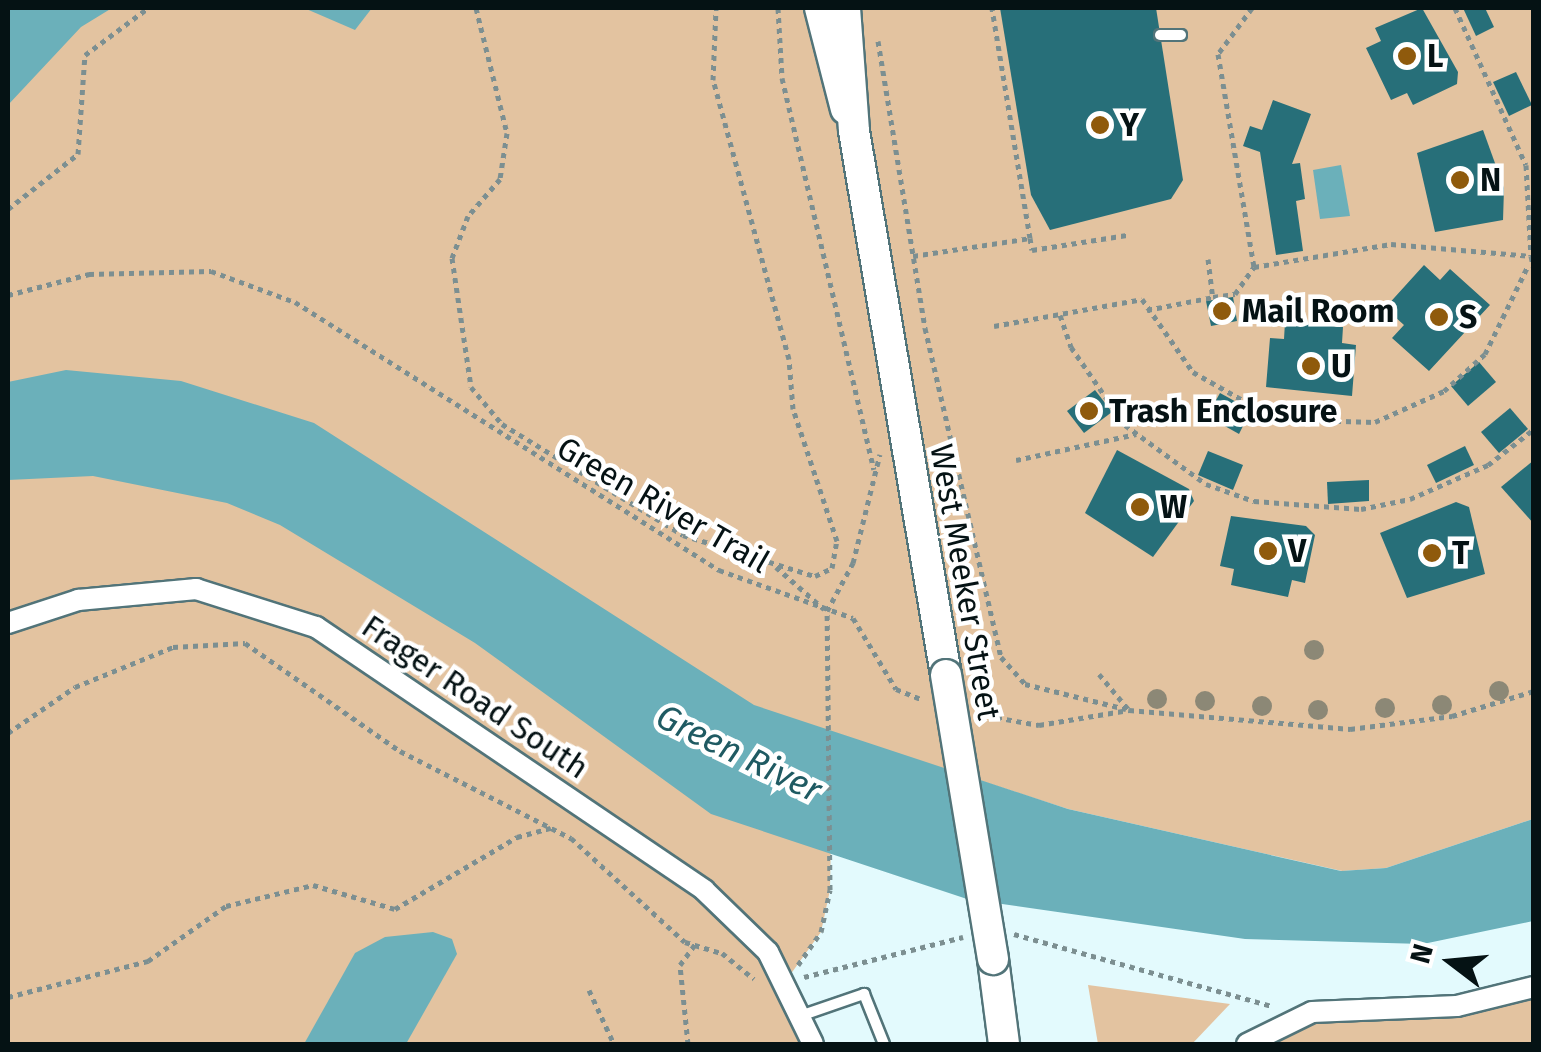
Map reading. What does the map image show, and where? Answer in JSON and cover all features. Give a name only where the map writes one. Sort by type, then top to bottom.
[{"type":"main road","name":"West Meeker Street","points":[[820,8],[854,131],[941,689],[998,947],[1004,1044]]},
{"type":"main road","name":"West Meeker Street","points":[[846,8],[854,56],[854,131]]},
{"type":"street","name":"Frager Road South","points":[[8,623],[78,600],[196,589],[316,626],[704,890],[768,952],[813,1044]]},
{"type":"street","points":[[1247,1044],[1299,1016],[1457,1006],[1534,988]]},
{"type":"lane","points":[[1160,36],[1180,35]]},
{"type":"lane","points":[[800,1016],[864,994],[884,1044]]},
{"type":"path","points":[[8,209],[78,154],[85,55],[148,8]]},
{"type":"path","points":[[476,8],[507,134],[500,178],[468,216],[452,258],[471,387],[502,424],[683,535],[814,576],[832,568],[837,541],[793,408],[789,358],[713,80],[716,8]]},
{"type":"path","points":[[778,8],[782,78],[875,474]]},
{"type":"path","points":[[992,8],[1032,250],[1127,235]]},
{"type":"path","points":[[1146,310],[1235,294],[1254,267],[1218,54],[1252,8]]},
{"type":"path","points":[[994,326],[1142,299],[1146,310],[1193,372],[1276,419],[1375,422],[1444,391],[1485,354],[1530,269],[1526,165],[1455,8]]},
{"type":"path","points":[[876,27],[914,256],[1001,657],[1025,684],[1128,710],[1350,729],[1452,716],[1534,691]]},
{"type":"path","points":[[914,256],[1030,238]]},
{"type":"path","points":[[1254,267],[1391,244],[1530,256]]},
{"type":"path","points":[[1208,260],[1212,297]]},
{"type":"path","name":"Green River Trail","points":[[8,295],[89,274],[211,271],[295,302],[719,570],[852,618],[896,689],[941,689]]},
{"type":"path","points":[[1060,315],[1092,381],[1136,434],[1206,484],[1254,501],[1360,508],[1451,485],[1534,430]]},
{"type":"path","points":[[784,982],[821,932],[830,890],[831,695],[826,611],[853,562],[898,404]]},
{"type":"path","points":[[1016,460],[1136,434]]},
{"type":"path","points":[[772,562],[826,611]]},
{"type":"path","points":[[8,732],[74,687],[173,648],[245,642],[400,751],[552,828],[695,944],[756,980],[784,982],[970,937]]},
{"type":"path","points":[[1099,674],[1128,710]]},
{"type":"path","points":[[972,713],[1039,725],[1128,710]]},
{"type":"path","points":[[8,997],[148,961],[226,906],[313,885],[395,910],[517,837],[552,828]]},
{"type":"path","points":[[688,1044],[680,964],[695,944]]},
{"type":"path","points":[[998,947],[1299,1016]]},
{"type":"path","points":[[588,990],[614,1044]]},
{"type":"shaded area","points":[[8,8],[1533,8],[1533,819],[1386,868],[1342,871],[1068,809],[833,733],[830,890],[821,932],[785,982],[813,1044],[8,1044]]},
{"type":"shaded area","points":[[1088,985],[1230,1004],[1192,1044],[1098,1044]]},
{"type":"shaded area","points":[[1533,987],[1533,1044],[1247,1044],[1299,1016],[1408,1010]]},
{"type":"water","points":[[8,8],[112,8],[81,27],[8,105]]},
{"type":"water","points":[[304,8],[372,8],[355,30]]},
{"type":"water","points":[[1341,165],[1350,216],[1320,219],[1313,170]]},
{"type":"water","name":"Green River","points":[[66,370],[181,381],[314,423],[754,705],[1068,809],[1341,871],[1386,868],[1533,819],[1533,921],[1423,944],[1245,939],[967,899],[711,814],[475,643],[280,525],[227,503],[93,476],[8,480],[8,382]]},
{"type":"water","points":[[433,932],[452,939],[457,954],[406,1044],[304,1044],[355,953],[385,937]]},
{"type":"building","name":"Y","points":[[1000,8],[1156,8],[1183,180],[1171,199],[1050,230],[1031,195]]},
{"type":"building","name":"L","points":[[1422,8],[1458,72],[1457,84],[1413,105],[1407,93],[1391,100],[1366,48],[1381,41],[1375,28]]},
{"type":"building","points":[[1463,8],[1485,8],[1494,27],[1476,36]]},
{"type":"building","points":[[1516,72],[1532,105],[1509,116],[1493,82]]},
{"type":"building","points":[[1273,100],[1311,114],[1292,164],[1300,163],[1305,199],[1296,201],[1303,251],[1276,255],[1260,152],[1243,146],[1250,126],[1262,130]]},
{"type":"building","name":"N","points":[[1483,130],[1504,188],[1503,220],[1435,232],[1417,153]]},
{"type":"building","name":"S","points":[[1424,265],[1440,280],[1450,269],[1490,305],[1429,371],[1392,338],[1404,325],[1385,308]]},
{"type":"building","name":"Mail Room","points":[[1233,297],[1237,321],[1211,326],[1206,301]]},
{"type":"building","name":"U","points":[[1285,322],[1343,327],[1342,343],[1356,345],[1352,396],[1266,387],[1270,338],[1284,339]]},
{"type":"building","points":[[1479,362],[1496,382],[1468,406],[1451,386]]},
{"type":"building","name":"Trash Enclosure","points":[[1095,390],[1112,412],[1084,433],[1067,411]]},
{"type":"building","points":[[1220,393],[1251,410],[1239,434],[1207,416]]},
{"type":"building","points":[[1510,408],[1528,429],[1499,453],[1481,432]]},
{"type":"building","points":[[1465,446],[1474,465],[1436,483],[1427,465]]},
{"type":"building","name":"W","points":[[1117,450],[1189,489],[1194,501],[1153,557],[1085,513]]},
{"type":"building","points":[[1208,451],[1243,465],[1233,490],[1198,475]]},
{"type":"building","points":[[1534,460],[1534,524],[1501,487]]},
{"type":"building","points":[[1369,480],[1369,501],[1328,504],[1327,482]]},
{"type":"building","name":"T","points":[[1456,502],[1469,507],[1485,574],[1407,598],[1380,533]]},
{"type":"building","name":"V","points":[[1231,516],[1306,526],[1315,535],[1305,583],[1292,580],[1288,597],[1231,585],[1234,569],[1220,566]]},
{"type":"place","name":"L","points":[[1407,56]]},
{"type":"place","name":"Y","points":[[1100,125]]},
{"type":"place","name":"N","points":[[1460,180]]},
{"type":"place","name":"Mail Room","points":[[1222,311]]},
{"type":"place","name":"S","points":[[1439,317]]},
{"type":"place","name":"U","points":[[1311,366]]},
{"type":"place","name":"Trash Enclosure","points":[[1089,411]]},
{"type":"place","name":"W","points":[[1140,507]]},
{"type":"place","name":"V","points":[[1268,551]]},
{"type":"place","name":"T","points":[[1432,553]]}]
